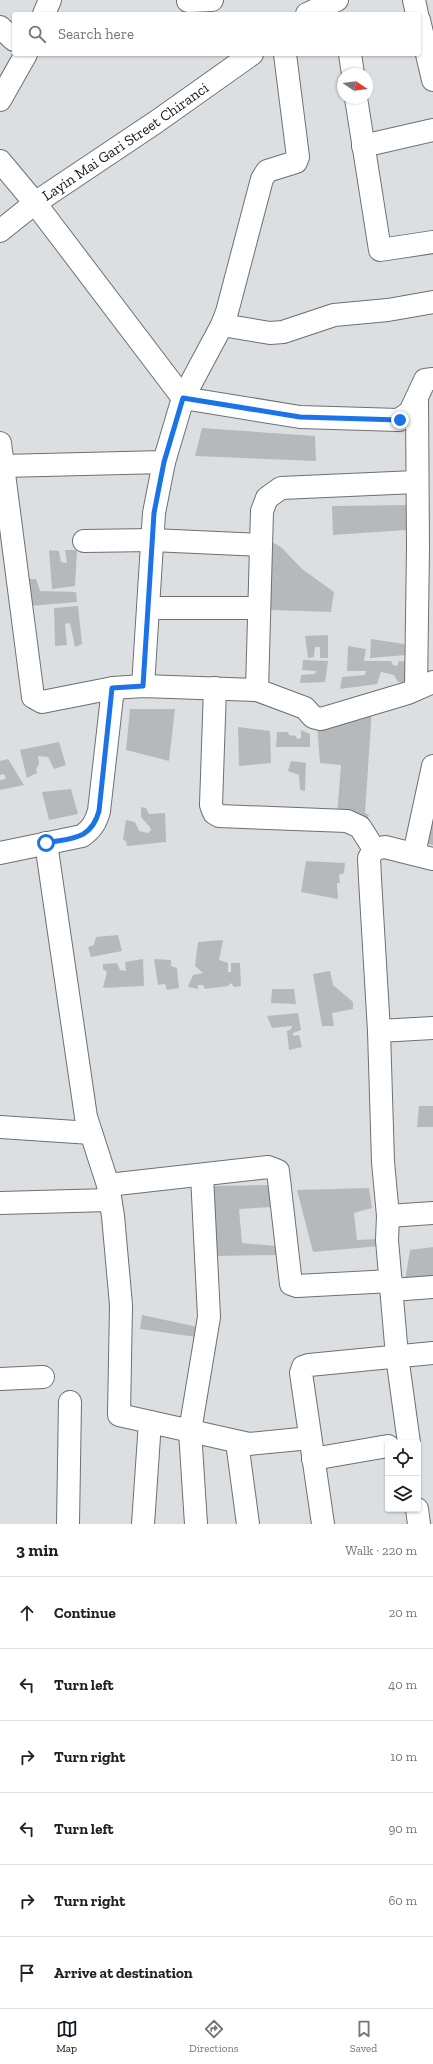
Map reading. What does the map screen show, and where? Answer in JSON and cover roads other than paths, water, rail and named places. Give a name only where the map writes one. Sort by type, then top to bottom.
[{"type":"street","points":[[45,12],[50,0]]},
{"type":"street","points":[[188,5],[212,0]]},
{"type":"street","points":[[302,0],[303,12]]},
{"type":"street","points":[[311,12],[337,0]]},
{"type":"street","points":[[342,0],[344,12]]},
{"type":"street","points":[[414,0],[417,12]]},
{"type":"street","points":[[0,27],[12,38]]},
{"type":"street","points":[[421,29],[433,80]]},
{"type":"street","points":[[0,100],[25,56]]},
{"type":"street","name":"Layin Mai Gari Street Chiranci","points":[[0,231],[35,202],[156,122],[249,56]]},
{"type":"street","points":[[143,686],[154,513],[164,462],[183,398],[222,325],[262,179],[267,171],[296,162],[298,157],[285,56]]},
{"type":"street","points":[[350,56],[352,68]]},
{"type":"street","points":[[357,104],[380,250],[433,242]]},
{"type":"street","points":[[363,146],[433,130]]},
{"type":"street","points":[[0,161],[35,202],[183,398],[300,417],[400,420],[410,412],[425,380],[433,379]]},
{"type":"street","points":[[222,325],[270,333],[296,328],[334,315],[388,310],[433,302]]},
{"type":"street","points":[[0,443],[33,697],[42,702],[112,688],[143,686],[256,690],[305,708],[313,717],[321,719],[424,686],[416,482],[417,398]]},
{"type":"street","points":[[4,466],[164,462]]},
{"type":"street","points":[[256,690],[262,511],[267,498],[280,488],[416,482]]},
{"type":"street","points":[[84,541],[152,540],[261,545]]},
{"type":"street","points":[[148,608],[258,608]]},
{"type":"street","points":[[0,853],[82,836],[88,832],[96,822],[99,811],[112,688]]},
{"type":"street","points":[[215,688],[212,805],[214,813],[219,816],[347,821],[360,827],[374,849]]},
{"type":"street","points":[[374,849],[385,847],[423,857],[433,766]]},
{"type":"street","points":[[46,843],[82,1095],[91,1133],[109,1192],[121,1305],[119,1415],[249,1444],[312,1448],[385,1444]]},
{"type":"street","points":[[374,849],[369,858],[369,865],[379,1031],[383,1162],[388,1216],[387,1240],[397,1356],[402,1440]]},
{"type":"street","points":[[379,1031],[433,1028]]},
{"type":"street","points":[[0,1127],[91,1133]]},
{"type":"street","points":[[0,1203],[109,1192],[202,1175],[268,1168],[278,1171],[291,1284],[297,1286],[433,1287]]},
{"type":"street","points":[[196,1524],[190,1431],[210,1317],[202,1175]]},
{"type":"street","points":[[388,1216],[433,1213]]},
{"type":"street","points":[[323,1524],[301,1373],[304,1367],[309,1365],[433,1353]]},
{"type":"street","points":[[0,1379],[43,1377]]},
{"type":"street","points":[[68,1524],[70,1402]]},
{"type":"street","points":[[143,1524],[150,1422]]},
{"type":"street","points":[[237,1442],[248,1524]]},
{"type":"street","points":[[417,1512],[419,1524]]}]
